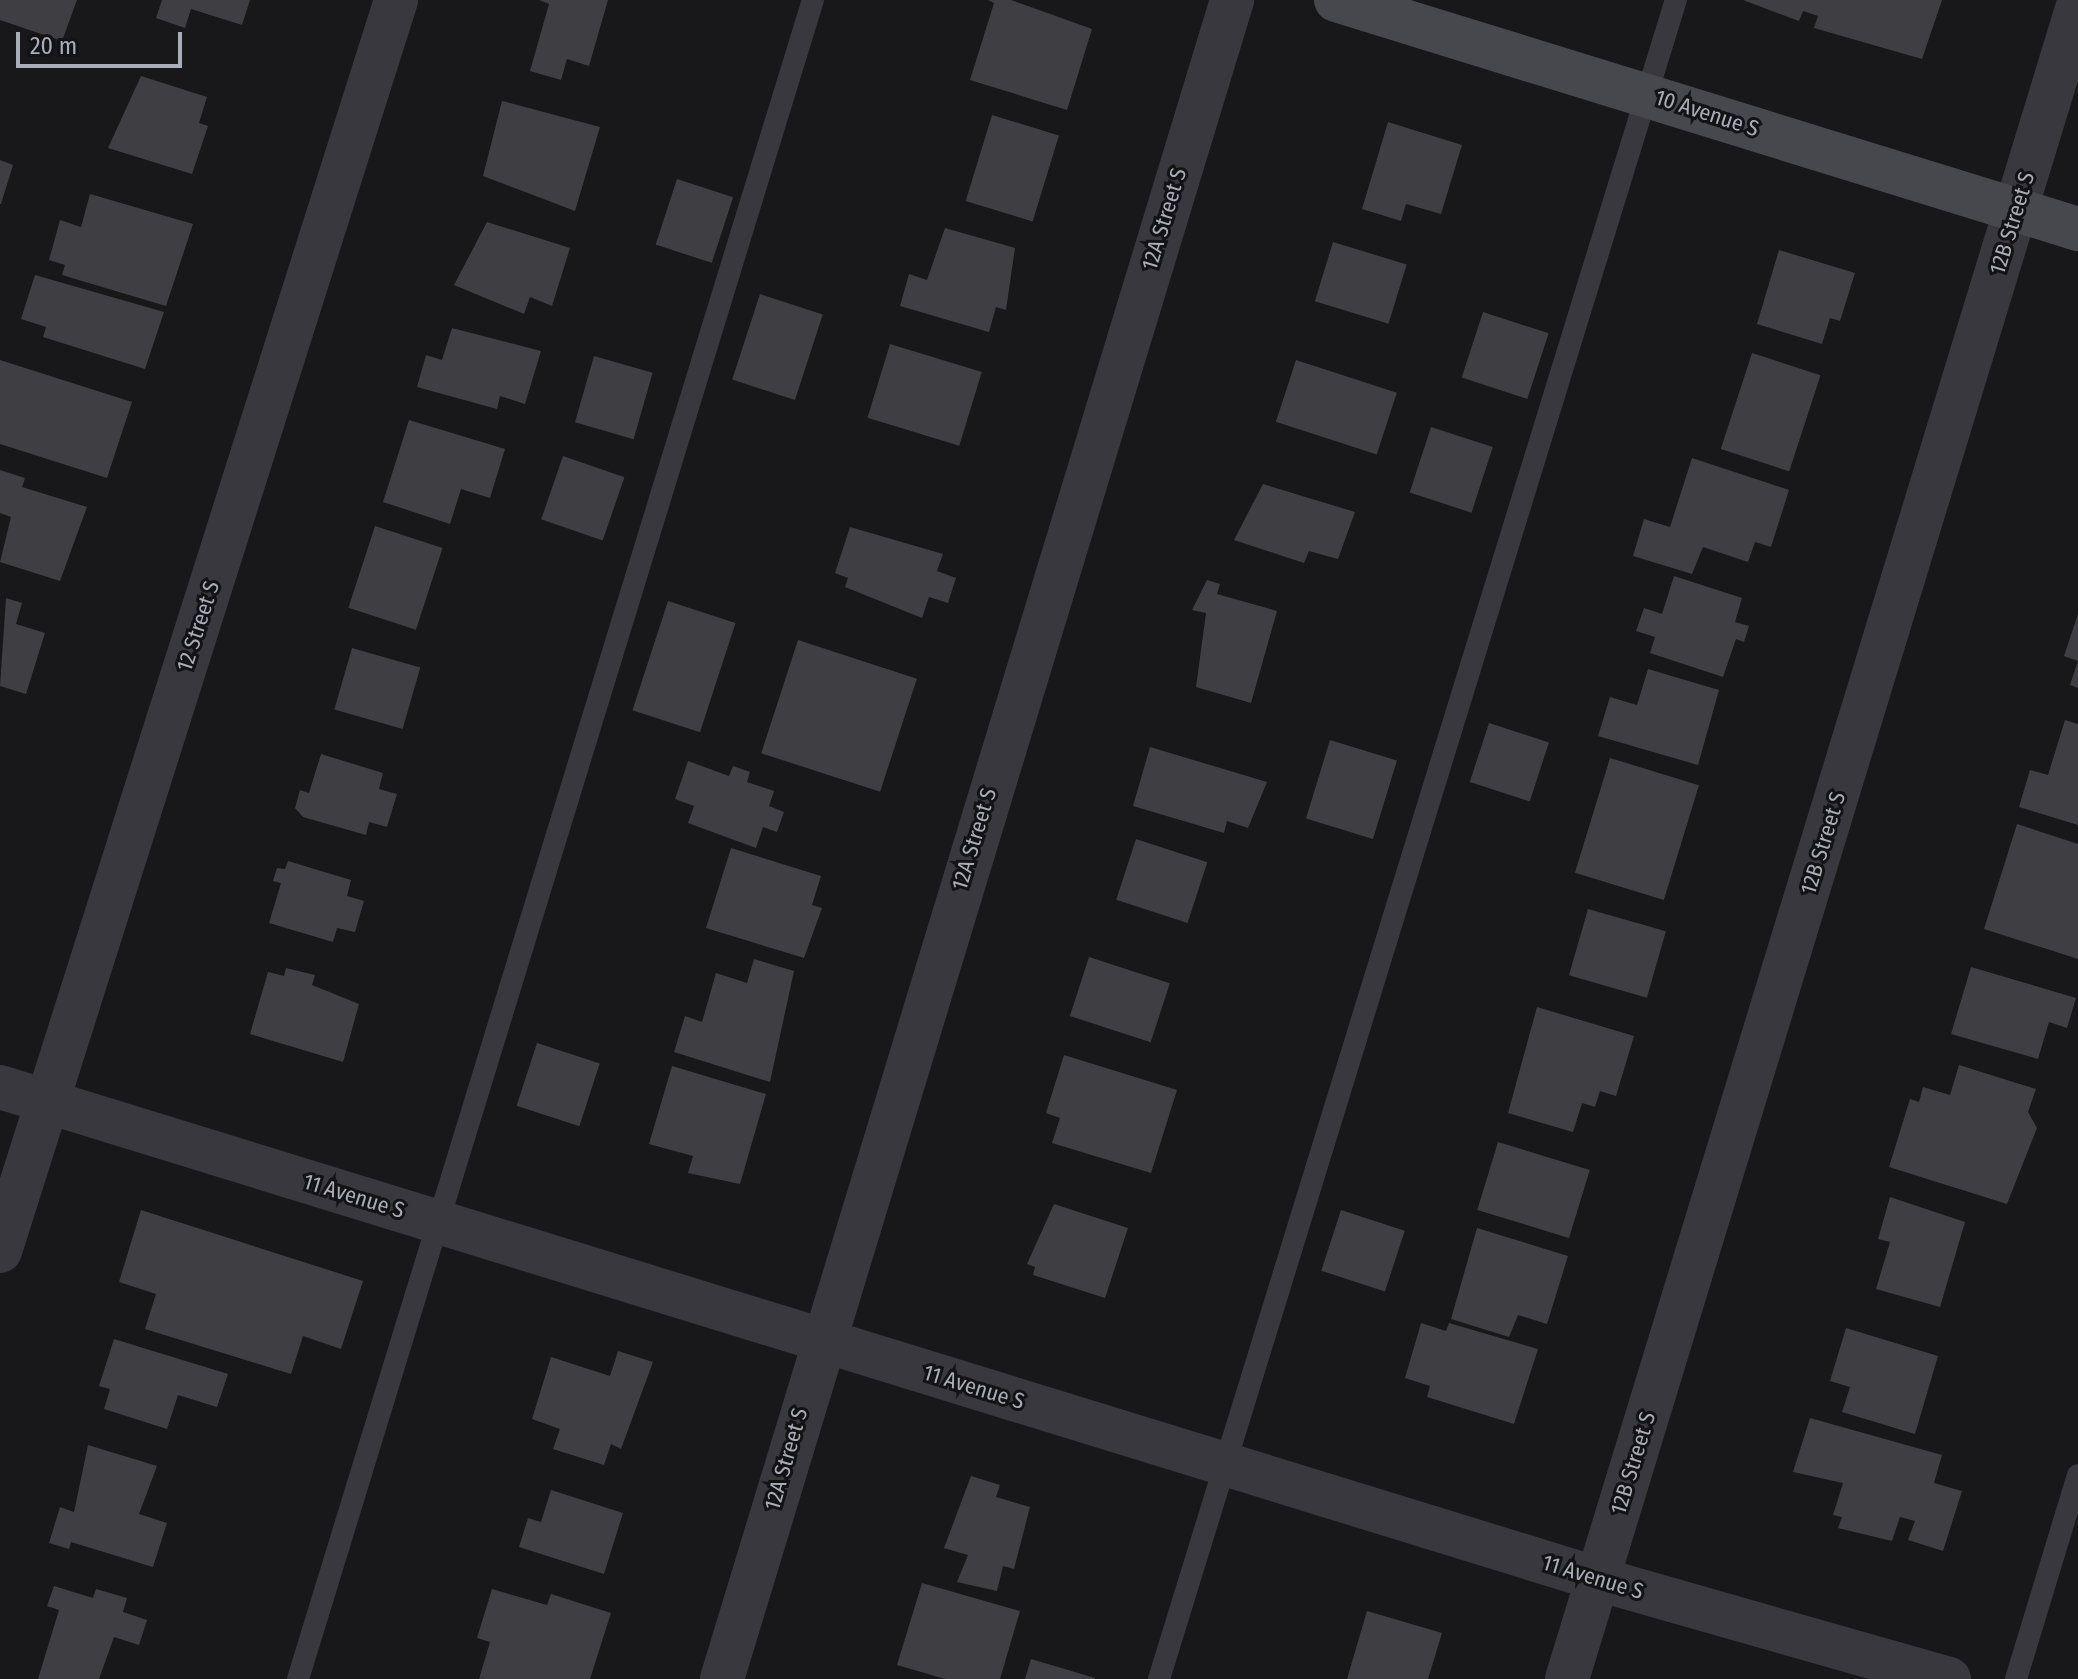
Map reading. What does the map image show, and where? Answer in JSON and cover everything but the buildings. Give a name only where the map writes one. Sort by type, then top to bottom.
[{"type":"street","name":"12 Street S","points":[[0,1251],[396,0]]},
{"type":"street","name":"12A Street S","points":[[722,1679],[820,1339],[1232,0]]},
{"type":"street","name":"10 Avenue S","points":[[1336,0],[2078,229]]},
{"type":"street","name":"12B Street S","points":[[1567,1679],[2078,6]]},
{"type":"street","name":"11 Avenue S","points":[[0,1087],[1598,1579],[1949,1679]]},
{"type":"lane","points":[[298,1679],[813,0]]},
{"type":"lane","points":[[1159,1679],[1676,0]]},
{"type":"lane","points":[[2016,1679],[2078,1475]]}]
